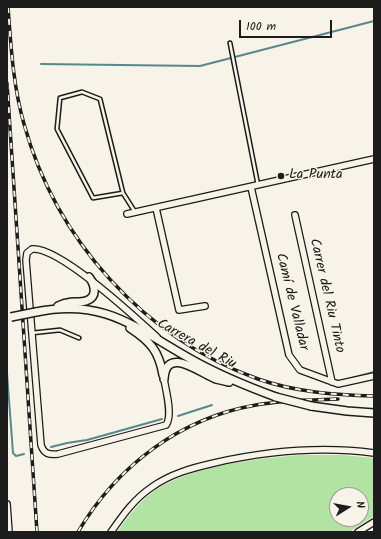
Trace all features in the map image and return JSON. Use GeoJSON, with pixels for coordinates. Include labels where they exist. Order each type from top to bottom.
{"type":"FeatureCollection","features":[{"type":"Feature","properties":{"kind":"street"},"geometry":{"type":"LineString","coordinates":[[127,214],[374,159]]}},
{"type":"Feature","properties":{"kind":"street","name":"Camí de Valladar"},"geometry":{"type":"LineString","coordinates":[[251,187],[289,355],[300,370],[338,384],[374,376]]}},
{"type":"Feature","properties":{"kind":"street"},"geometry":{"type":"LineString","coordinates":[[156,208],[179,310],[205,306]]}},
{"type":"Feature","properties":{"kind":"street","name":"Carrer del Riu Tinto"},"geometry":{"type":"LineString","coordinates":[[295,215],[332,382]]}},
{"type":"Feature","properties":{"kind":"street"},"geometry":{"type":"LineString","coordinates":[[106,313],[138,333],[150,343],[156,352],[160,361],[164,379],[169,416],[166,425],[58,454],[48,454],[44,452],[41,445],[26,260],[29,250],[36,248],[52,255],[89,277],[164,344]]}},
{"type":"Feature","properties":{"kind":"street"},"geometry":{"type":"LineString","coordinates":[[51,309],[67,303],[90,299],[95,289],[94,284],[89,277]]}},
{"type":"Feature","properties":{"kind":"street","name":"Carrera del Riu"},"geometry":{"type":"LineString","coordinates":[[9,318],[51,309],[82,308],[106,313],[137,327],[209,369],[276,397],[311,406],[374,413]]}},
{"type":"Feature","properties":{"kind":"street"},"geometry":{"type":"LineString","coordinates":[[164,379],[167,367],[171,363],[177,362],[184,363],[217,379],[242,384]]}},
{"type":"Feature","properties":{"kind":"street"},"geometry":{"type":"LineString","coordinates":[[111,532],[125,512],[143,493],[162,480],[184,471],[235,458],[280,451],[324,449],[374,453]]}},
{"type":"Feature","properties":{"kind":"street"},"geometry":{"type":"LineString","coordinates":[[7,504],[8,527]]}},
{"type":"Feature","properties":{"kind":"street"},"geometry":{"type":"LineString","coordinates":[[358,532],[374,522]]}},
{"type":"Feature","properties":{"kind":"lane"},"geometry":{"type":"LineString","coordinates":[[230,43],[258,185]]}},
{"type":"Feature","properties":{"kind":"lane"},"geometry":{"type":"LineString","coordinates":[[123,193],[93,198],[57,129],[60,98],[82,92],[100,99],[123,193],[135,212]]}},
{"type":"Feature","properties":{"kind":"lane"},"geometry":{"type":"LineString","coordinates":[[32,333],[60,330],[79,338]]}},
{"type":"Feature","properties":{"kind":"green space"},"geometry":{"type":"Polygon","coordinates":[[[300,455],[342,455],[374,458],[374,516],[369,519],[369,487],[329,487],[329,527],[357,527],[349,532],[117,532],[149,495],[164,485],[181,477],[200,471],[262,459],[300,455]]]}},
{"type":"Feature","properties":{"kind":"waterway"},"geometry":{"type":"LineString","coordinates":[[41,64],[200,66],[374,21]]}},
{"type":"Feature","properties":{"kind":"waterway"},"geometry":{"type":"LineString","coordinates":[[348,379],[374,372]]}},
{"type":"Feature","properties":{"kind":"waterway"},"geometry":{"type":"LineString","coordinates":[[7,373],[13,453],[16,456],[24,454]]}},
{"type":"Feature","properties":{"kind":"waterway"},"geometry":{"type":"LineString","coordinates":[[178,416],[212,405]]}},
{"type":"Feature","properties":{"kind":"waterway"},"geometry":{"type":"LineString","coordinates":[[51,447],[87,440],[162,419]]}},
{"type":"Feature","properties":{"kind":"railway"},"geometry":{"type":"LineString","coordinates":[[8,7],[17,95],[24,124],[39,167],[58,207],[82,245],[110,280],[142,311],[178,338],[217,361],[258,379],[286,387],[330,394],[374,396]]}},
{"type":"Feature","properties":{"kind":"railway"},"geometry":{"type":"LineString","coordinates":[[7,83],[37,532]]}},
{"type":"Feature","properties":{"kind":"railway"},"geometry":{"type":"LineString","coordinates":[[78,532],[94,508],[131,466],[177,433],[228,411],[256,405],[287,401],[338,399]]}},
{"type":"Feature","properties":{"kind":"place","name":"La Punta"},"geometry":{"type":"Point","coordinates":[281,176]}}]}
